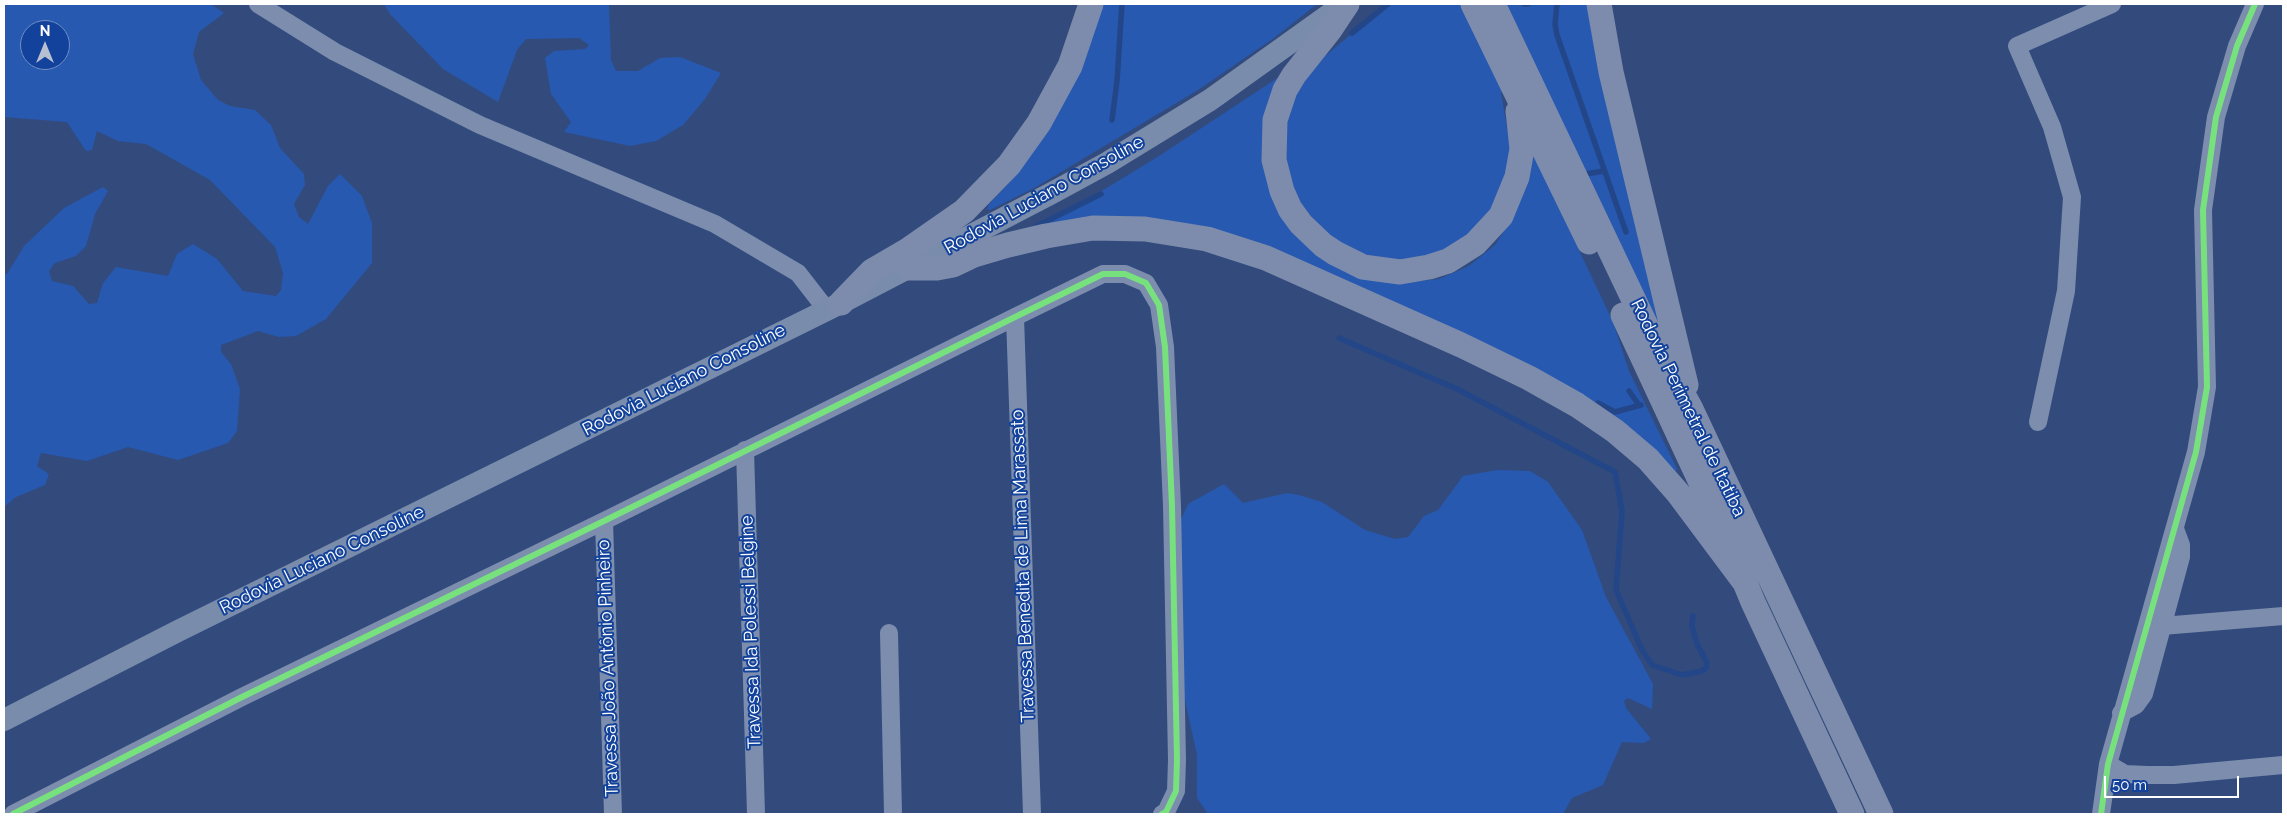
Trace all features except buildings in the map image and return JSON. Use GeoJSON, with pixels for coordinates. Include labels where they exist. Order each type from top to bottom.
{"type":"FeatureCollection","features":[{"type":"Feature","properties":{"kind":"highway"},"geometry":{"type":"LineString","coordinates":[[833,306],[872,271],[908,250],[964,210],[1009,165],[1039,123],[1070,66],[1091,4]]}},
{"type":"Feature","properties":{"kind":"highway"},"geometry":{"type":"LineString","coordinates":[[1346,4],[1329,31],[1294,74],[1285,90],[1275,120],[1274,160],[1282,191],[1290,209],[1301,224],[1323,246],[1348,261],[1363,267],[1386,271],[1400,272],[1428,267],[1448,261],[1461,254],[1476,244],[1490,230],[1508,202],[1517,176],[1522,149],[1516,80]]}},
{"type":"Feature","properties":{"kind":"highway","name":"Rodovia Perimetral de Itatiba"},"geometry":{"type":"LineString","coordinates":[[1473,4],[1516,80],[1691,409],[1881,814]]}},
{"type":"Feature","properties":{"kind":"highway","name":"Rodovia Perimetral de Itatiba"},"geometry":{"type":"LineString","coordinates":[[1493,4],[1516,80],[1724,532],[1743,580],[1852,814]]}},
{"type":"Feature","properties":{"kind":"highway"},"geometry":{"type":"LineString","coordinates":[[1599,4],[1609,64],[1691,409]]}},
{"type":"Feature","properties":{"kind":"highway"},"geometry":{"type":"LineString","coordinates":[[908,268],[945,266],[1008,245],[1093,228],[1145,229],[1191,237],[1241,249],[1266,258],[1495,362],[1552,390],[1577,405],[1615,431],[1648,459],[1678,493],[1743,580]]}},
{"type":"Feature","properties":{"kind":"main road","name":"Rodovia Luciano Consoline"},"geometry":{"type":"LineString","coordinates":[[4,720],[833,306],[1052,193],[1210,100],[1346,4]]}},
{"type":"Feature","properties":{"kind":"street"},"geometry":{"type":"LineString","coordinates":[[258,4],[335,52],[480,125],[716,224],[798,273],[833,306]]}},
{"type":"Feature","properties":{"kind":"street"},"geometry":{"type":"LineString","coordinates":[[2038,422],[2066,291],[2072,197],[2052,127],[2017,46],[2112,4]]}},
{"type":"Feature","properties":{"kind":"street"},"geometry":{"type":"LineString","coordinates":[[2101,814],[2108,764],[2121,713],[2196,452],[2207,387],[2203,210],[2216,117],[2237,46],[2255,4]]}},
{"type":"Feature","properties":{"kind":"street"},"geometry":{"type":"LineString","coordinates":[[13,814],[242,697],[604,521],[1103,274],[1125,274],[1146,283],[1159,304],[1165,347],[1172,506],[1177,760],[1176,791],[1164,813]]}},
{"type":"Feature","properties":{"kind":"street","name":"Travessa Benedita de Lima Marassato"},"geometry":{"type":"LineString","coordinates":[[1015,317],[1032,814]]}},
{"type":"Feature","properties":{"kind":"street","name":"Travessa Ida Polessi Belgine"},"geometry":{"type":"LineString","coordinates":[[745,450],[756,814]]}},
{"type":"Feature","properties":{"kind":"street","name":"Travessa João Antônio Pinheiro"},"geometry":{"type":"LineString","coordinates":[[604,521],[613,814]]}},
{"type":"Feature","properties":{"kind":"street"},"geometry":{"type":"LineString","coordinates":[[2121,713],[2136,706],[2144,694],[2181,557],[2180,545],[2174,529]]}},
{"type":"Feature","properties":{"kind":"street"},"geometry":{"type":"LineString","coordinates":[[2162,626],[2283,616]]}},
{"type":"Feature","properties":{"kind":"street"},"geometry":{"type":"LineString","coordinates":[[889,633],[893,814]]}},
{"type":"Feature","properties":{"kind":"street"},"geometry":{"type":"LineString","coordinates":[[2108,764],[2125,774],[2140,775],[2174,775],[2283,765]]}},
{"type":"Feature","properties":{"kind":"shaded area"},"geometry":{"type":"Polygon","coordinates":[[[4,4],[211,4],[224,13],[199,32],[193,54],[201,80],[218,100],[230,106],[255,110],[271,125],[280,148],[304,174],[305,185],[294,204],[299,217],[308,224],[328,186],[340,174],[362,196],[372,223],[372,263],[326,319],[296,336],[279,337],[258,331],[221,345],[221,352],[231,364],[240,389],[237,431],[228,443],[178,460],[128,447],[87,461],[41,453],[37,466],[49,474],[45,485],[16,497],[4,507],[4,274],[7,274],[24,246],[64,208],[103,187],[108,191],[95,214],[86,246],[76,256],[55,263],[49,271],[52,281],[73,286],[89,304],[97,303],[103,283],[116,267],[168,276],[177,254],[193,244],[217,259],[243,291],[276,296],[281,290],[283,273],[275,247],[210,180],[146,144],[118,141],[97,131],[92,150],[86,151],[67,122],[4,117],[4,4]]]}},
{"type":"Feature","properties":{"kind":"shaded area"},"geometry":{"type":"Polygon","coordinates":[[[384,4],[609,4],[611,60],[616,71],[638,71],[660,58],[680,57],[721,73],[705,99],[683,125],[656,141],[630,146],[564,132],[571,122],[551,94],[545,58],[554,51],[585,49],[589,45],[579,38],[526,39],[517,50],[498,102],[443,69],[390,14],[384,4]]]}},
{"type":"Feature","properties":{"kind":"shaded area"},"geometry":{"type":"Polygon","coordinates":[[[1100,4],[1317,4],[1274,38],[1198,90],[1036,187],[990,210],[987,209],[989,204],[1010,182],[1031,154],[1100,4]]]}},
{"type":"Feature","properties":{"kind":"shaded area"},"geometry":{"type":"Polygon","coordinates":[[[1387,4],[1588,4],[1663,331],[1511,83],[1501,93],[1512,157],[1491,215],[1455,248],[1406,261],[1355,253],[1328,238],[1298,203],[1282,145],[1292,96],[1324,57],[1387,4]]]}},
{"type":"Feature","properties":{"kind":"shaded area"},"geometry":{"type":"Polygon","coordinates":[[[1282,75],[1285,217],[1420,281],[1439,279],[1469,266],[1495,245],[1515,214],[1534,155],[1613,322],[1629,371],[1677,469],[1676,472],[1643,445],[1274,254],[1037,228],[1037,225],[1100,192],[1159,156],[1282,75]]]}},
{"type":"Feature","properties":{"kind":"shaded area"},"geometry":{"type":"Polygon","coordinates":[[[1497,470],[1530,471],[1548,482],[1582,530],[1606,597],[1653,684],[1652,709],[1628,698],[1624,701],[1626,708],[1651,739],[1644,743],[1622,742],[1603,785],[1572,798],[1563,814],[1208,814],[1197,798],[1197,755],[1184,696],[1179,524],[1188,504],[1224,484],[1243,503],[1287,493],[1299,495],[1322,502],[1365,530],[1395,539],[1408,537],[1424,516],[1438,510],[1463,476],[1497,470]]]}},
{"type":"Feature","properties":{"kind":"waterway"},"geometry":{"type":"LineString","coordinates":[[1112,120],[1117,81],[1122,4]]}},
{"type":"Feature","properties":{"kind":"waterway"},"geometry":{"type":"LineString","coordinates":[[1352,33],[1388,4]]}},
{"type":"Feature","properties":{"kind":"waterway"},"geometry":{"type":"LineString","coordinates":[[1557,4],[1555,24],[1557,35],[1626,232]]}},
{"type":"Feature","properties":{"kind":"waterway"},"geometry":{"type":"LineString","coordinates":[[1585,174],[1604,171]]}},
{"type":"Feature","properties":{"kind":"waterway"},"geometry":{"type":"LineString","coordinates":[[1037,226],[1101,194]]}},
{"type":"Feature","properties":{"kind":"waterway"},"geometry":{"type":"LineString","coordinates":[[1339,338],[1457,389],[1615,472],[1622,511],[1616,590],[1642,650],[1652,665],[1682,675],[1702,671],[1706,668],[1707,663],[1697,644],[1692,626],[1693,616]]}},
{"type":"Feature","properties":{"kind":"waterway"},"geometry":{"type":"LineString","coordinates":[[1629,391],[1639,405]]}},
{"type":"Feature","properties":{"kind":"waterway"},"geometry":{"type":"LineString","coordinates":[[1598,403],[1615,412],[1641,405]]}},
{"type":"Feature","properties":{"kind":"cycle path"},"geometry":{"type":"LineString","coordinates":[[2101,814],[2108,764],[2196,452],[2207,387],[2203,210],[2216,117],[2237,46],[2255,4]]}},
{"type":"Feature","properties":{"kind":"cycle path"},"geometry":{"type":"LineString","coordinates":[[13,814],[242,697],[604,521],[1103,274],[1125,274],[1146,283],[1159,305],[1165,347],[1172,506],[1177,760],[1176,791],[1166,812],[1162,814]]}}]}
